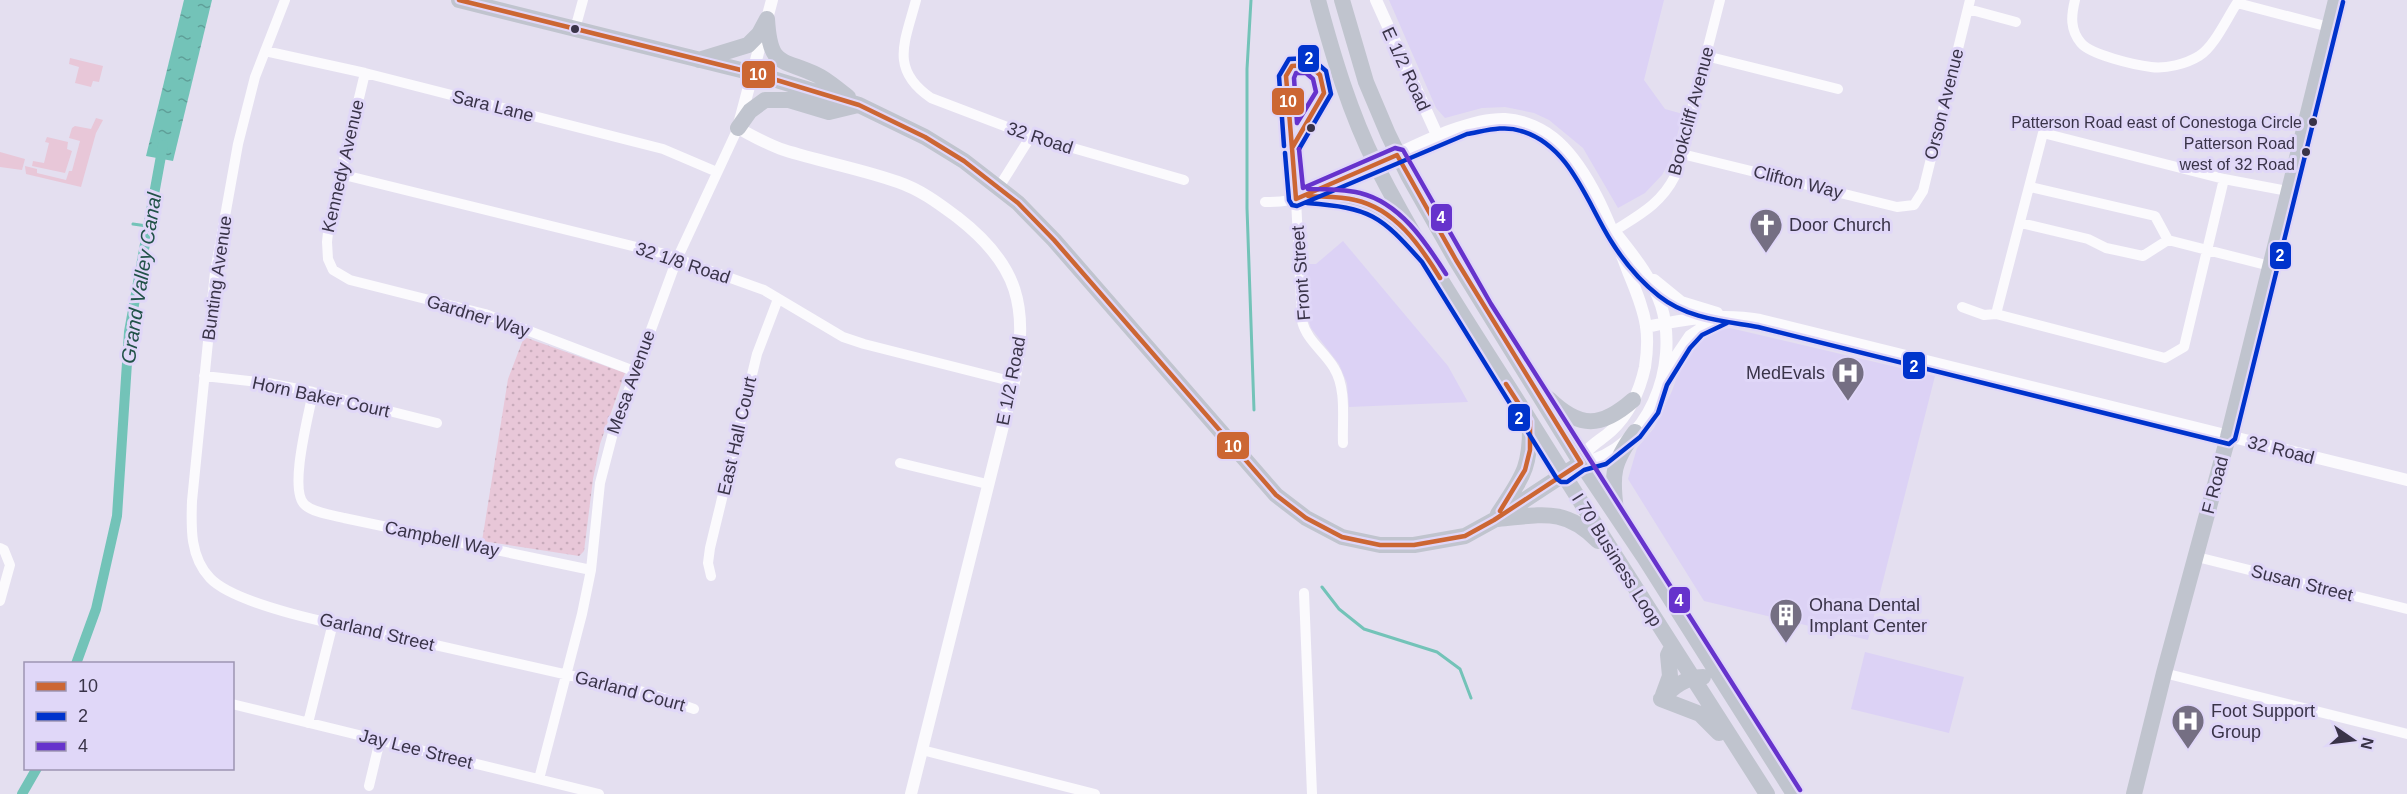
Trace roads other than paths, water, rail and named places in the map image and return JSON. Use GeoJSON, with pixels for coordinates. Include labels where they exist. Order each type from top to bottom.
{"type":"FeatureCollection","features":[{"type":"Feature","properties":{"kind":"main road"},"geometry":{"type":"LineString","coordinates":[[459,0],[753,73],[859,105],[932,141],[999,187],[1018,203],[1061,248],[1263,481],[1306,518],[1342,537],[1361,542],[1396,546],[1465,536],[1494,520],[1581,463]]}},
{"type":"Feature","properties":{"kind":"main road","name":"I 70 Business Loop"},"geometry":{"type":"LineString","coordinates":[[1318,0],[1350,102],[1376,164],[1428,258],[1766,793]]}},
{"type":"Feature","properties":{"kind":"main road","name":"I 70 Business Loop"},"geometry":{"type":"LineString","coordinates":[[1342,0],[1366,82],[1397,155],[1456,260],[1581,463],[1616,514],[1794,794]]}},
{"type":"Feature","properties":{"kind":"main road","name":"F Road"},"geometry":{"type":"LineString","coordinates":[[2134,794],[2228,437],[2336,0]]}},
{"type":"Feature","properties":{"kind":"main road"},"geometry":{"type":"LineString","coordinates":[[699,60],[748,45],[759,34],[767,19]]}},
{"type":"Feature","properties":{"kind":"main road"},"geometry":{"type":"LineString","coordinates":[[767,19],[770,45],[777,58],[784,64],[819,75],[859,105]]}},
{"type":"Feature","properties":{"kind":"main road"},"geometry":{"type":"LineString","coordinates":[[738,128],[750,111],[765,100],[789,100],[829,112],[859,105]]}},
{"type":"Feature","properties":{"kind":"main road"},"geometry":{"type":"LineString","coordinates":[[1301,197],[1353,199],[1375,206],[1403,228],[1428,258]]}},
{"type":"Feature","properties":{"kind":"main road"},"geometry":{"type":"LineString","coordinates":[[1528,376],[1560,410],[1582,421],[1595,422],[1607,419],[1633,400]]}},
{"type":"Feature","properties":{"kind":"main road"},"geometry":{"type":"LineString","coordinates":[[1494,520],[1525,470],[1530,450],[1530,421]]}},
{"type":"Feature","properties":{"kind":"main road"},"geometry":{"type":"LineString","coordinates":[[1616,514],[1613,472],[1619,456],[1635,432]]}},
{"type":"Feature","properties":{"kind":"main road"},"geometry":{"type":"LineString","coordinates":[[1494,520],[1548,514],[1566,518],[1584,527],[1625,571]]}},
{"type":"Feature","properties":{"kind":"main road"},"geometry":{"type":"LineString","coordinates":[[1661,699],[1670,676],[1668,655],[1672,647]]}},
{"type":"Feature","properties":{"kind":"main road"},"geometry":{"type":"LineString","coordinates":[[1661,699],[1683,681],[1692,677],[1719,676]]}},
{"type":"Feature","properties":{"kind":"main road"},"geometry":{"type":"LineString","coordinates":[[1661,699],[1691,710],[1708,720],[1766,793]]}},
{"type":"Feature","properties":{"kind":"street","name":"Bunting Avenue"},"geometry":{"type":"LineString","coordinates":[[200,564],[191,534],[215,272],[238,144],[255,77],[285,0]]}},
{"type":"Feature","properties":{"kind":"street"},"geometry":{"type":"LineString","coordinates":[[575,29],[583,0]]}},
{"type":"Feature","properties":{"kind":"street","name":"Mesa Avenue"},"geometry":{"type":"LineString","coordinates":[[539,780],[591,570],[600,483],[613,433],[677,259],[738,128],[772,0]]}},
{"type":"Feature","properties":{"kind":"street","name":"32 Road"},"geometry":{"type":"LineString","coordinates":[[916,0],[903,60],[907,74],[917,88],[931,98],[1031,136],[1184,180]]}},
{"type":"Feature","properties":{"kind":"street","name":"E 1/2 Road"},"geometry":{"type":"LineString","coordinates":[[1376,0],[1438,137]]}},
{"type":"Feature","properties":{"kind":"street","name":"Bookcliff Avenue"},"geometry":{"type":"LineString","coordinates":[[1614,231],[1660,200],[1670,185],[1682,154],[1720,0]]}},
{"type":"Feature","properties":{"kind":"street"},"geometry":{"type":"LineString","coordinates":[[2075,0],[2071,19],[2073,29],[2082,45],[2105,56],[2151,67],[2183,64],[2202,55],[2236,2],[2329,27]]}},
{"type":"Feature","properties":{"kind":"street"},"geometry":{"type":"LineString","coordinates":[[1969,4],[2016,22]]}},
{"type":"Feature","properties":{"kind":"street","name":"Orson Avenue"},"geometry":{"type":"LineString","coordinates":[[1914,206],[1923,191],[1969,4]]}},
{"type":"Feature","properties":{"kind":"street","name":"Sara Lane"},"geometry":{"type":"LineString","coordinates":[[265,51],[365,73],[663,149],[717,172]]}},
{"type":"Feature","properties":{"kind":"street"},"geometry":{"type":"LineString","coordinates":[[1706,56],[1839,89]]}},
{"type":"Feature","properties":{"kind":"street","name":"Kennedy Avenue"},"geometry":{"type":"LineString","coordinates":[[328,259],[327,242],[340,174],[365,73]]}},
{"type":"Feature","properties":{"kind":"street"},"geometry":{"type":"LineString","coordinates":[[1265,202],[1301,197],[1438,137],[1493,120],[1517,121],[1541,130],[1559,143],[1575,161],[1614,231],[1642,268],[1656,292],[1664,323],[1666,353],[1651,409],[1635,432],[1603,458],[1581,463],[1584,453],[1612,429],[1633,400],[1645,365],[1646,327],[1638,294],[1614,231]]}},
{"type":"Feature","properties":{"kind":"street","name":"E 1/2 Road"},"geometry":{"type":"LineString","coordinates":[[738,128],[782,149],[912,187],[935,201],[981,237],[1005,267],[1019,304],[1021,339],[1014,382],[911,794]]}},
{"type":"Feature","properties":{"kind":"street"},"geometry":{"type":"LineString","coordinates":[[1996,314],[2043,133],[2224,178],[2288,191]]}},
{"type":"Feature","properties":{"kind":"street"},"geometry":{"type":"LineString","coordinates":[[999,187],[1031,136]]}},
{"type":"Feature","properties":{"kind":"street","name":"Clifton Way"},"geometry":{"type":"LineString","coordinates":[[1682,154],[1897,207],[1914,206]]}},
{"type":"Feature","properties":{"kind":"street","name":"32 1/8 Road"},"geometry":{"type":"LineString","coordinates":[[340,174],[677,259],[764,290],[854,340],[1014,382]]}},
{"type":"Feature","properties":{"kind":"street"},"geometry":{"type":"LineString","coordinates":[[1962,308],[1984,315],[1996,314],[2165,358],[2184,347],[2224,178]]}},
{"type":"Feature","properties":{"kind":"street"},"geometry":{"type":"LineString","coordinates":[[2030,187],[2155,216],[2168,240],[2270,266]]}},
{"type":"Feature","properties":{"kind":"street","name":"Front Street"},"geometry":{"type":"LineString","coordinates":[[1301,197],[1302,321],[1305,331],[1328,359],[1340,379],[1344,443]]}},
{"type":"Feature","properties":{"kind":"street"},"geometry":{"type":"LineString","coordinates":[[2021,223],[2088,239],[2106,248],[2143,256],[2168,240]]}},
{"type":"Feature","properties":{"kind":"street","name":"Gardner Way"},"geometry":{"type":"LineString","coordinates":[[328,259],[333,270],[350,280],[485,314],[634,371]]}},
{"type":"Feature","properties":{"kind":"street"},"geometry":{"type":"LineString","coordinates":[[1642,268],[1665,291],[1682,302],[1724,316]]}},
{"type":"Feature","properties":{"kind":"street","name":"East Hall Court"},"geometry":{"type":"LineString","coordinates":[[711,576],[708,563],[710,548],[754,365],[778,299]]}},
{"type":"Feature","properties":{"kind":"street"},"geometry":{"type":"LineString","coordinates":[[1660,381],[1676,353],[1690,336],[1698,329],[1724,316]]}},
{"type":"Feature","properties":{"kind":"street","name":"32 Road"},"geometry":{"type":"LineString","coordinates":[[1646,327],[1724,316],[1760,320],[2407,480]]}},
{"type":"Feature","properties":{"kind":"street","name":"Horn Baker Court"},"geometry":{"type":"LineString","coordinates":[[204,376],[268,383],[313,392],[437,423]]}},
{"type":"Feature","properties":{"kind":"street","name":"Campbell Way"},"geometry":{"type":"LineString","coordinates":[[313,392],[303,443],[298,496],[305,506],[344,518],[591,570]]}},
{"type":"Feature","properties":{"kind":"street"},"geometry":{"type":"LineString","coordinates":[[900,463],[987,484]]}},
{"type":"Feature","properties":{"kind":"street"},"geometry":{"type":"LineString","coordinates":[[0,548],[8,558],[10,565],[0,601]]}},
{"type":"Feature","properties":{"kind":"street","name":"Susan Street"},"geometry":{"type":"LineString","coordinates":[[2197,557],[2407,609]]}},
{"type":"Feature","properties":{"kind":"street","name":"Garland Street"},"geometry":{"type":"LineString","coordinates":[[200,564],[211,579],[228,591],[262,604],[566,674]]}},
{"type":"Feature","properties":{"kind":"street"},"geometry":{"type":"LineString","coordinates":[[1304,593],[1312,794]]}},
{"type":"Feature","properties":{"kind":"street"},"geometry":{"type":"LineString","coordinates":[[308,723],[333,622]]}},
{"type":"Feature","properties":{"kind":"street"},"geometry":{"type":"LineString","coordinates":[[2164,673],[2407,734]]}},
{"type":"Feature","properties":{"kind":"street","name":"Garland Court"},"geometry":{"type":"LineString","coordinates":[[566,674],[652,694],[694,709]]}},
{"type":"Feature","properties":{"kind":"street","name":"Jay Lee Street"},"geometry":{"type":"LineString","coordinates":[[234,704],[598,794]]}},
{"type":"Feature","properties":{"kind":"street"},"geometry":{"type":"LineString","coordinates":[[369,786],[380,740]]}},
{"type":"Feature","properties":{"kind":"street"},"geometry":{"type":"LineString","coordinates":[[922,750],[1095,794]]}},
{"type":"Feature","properties":{"kind":"water"},"geometry":{"type":"Polygon","coordinates":[[[184,0],[212,0],[173,161],[146,156],[184,0]]]}},
{"type":"Feature","properties":{"kind":"waterway"},"geometry":{"type":"LineString","coordinates":[[1251,0],[1247,69],[1247,208],[1254,410]]}},
{"type":"Feature","properties":{"kind":"waterway","name":"Grand Valley Canal"},"geometry":{"type":"LineString","coordinates":[[77,662],[96,609],[117,516],[129,332],[163,145]]}},
{"type":"Feature","properties":{"kind":"waterway"},"geometry":{"type":"LineString","coordinates":[[133,224],[147,226]]}},
{"type":"Feature","properties":{"kind":"waterway"},"geometry":{"type":"LineString","coordinates":[[1322,587],[1339,609],[1364,629],[1437,652],[1460,669],[1471,698]]}},
{"type":"Feature","properties":{"kind":"waterway","name":"Grand Valley Canal"},"geometry":{"type":"LineString","coordinates":[[22,794],[36,770]]}},
{"type":"Feature","properties":{"kind":"place","name":"Patterson Road east of Conestoga Circle"},"geometry":{"type":"Point","coordinates":[2313,122]}},
{"type":"Feature","properties":{"kind":"place","name":"Patterson Road west of 32 Road"},"geometry":{"type":"Point","coordinates":[2306,152]}},
{"type":"Feature","properties":{"kind":"place","name":"Door Church"},"geometry":{"type":"Point","coordinates":[1766,254]}},
{"type":"Feature","properties":{"kind":"place","name":"MedEvals"},"geometry":{"type":"Point","coordinates":[1848,402]}},
{"type":"Feature","properties":{"kind":"place","name":"Ohana Dental Implant Center"},"geometry":{"type":"Point","coordinates":[1786,644]}},
{"type":"Feature","properties":{"kind":"place","name":"Foot Support Group"},"geometry":{"type":"Point","coordinates":[2188,750]}}]}
